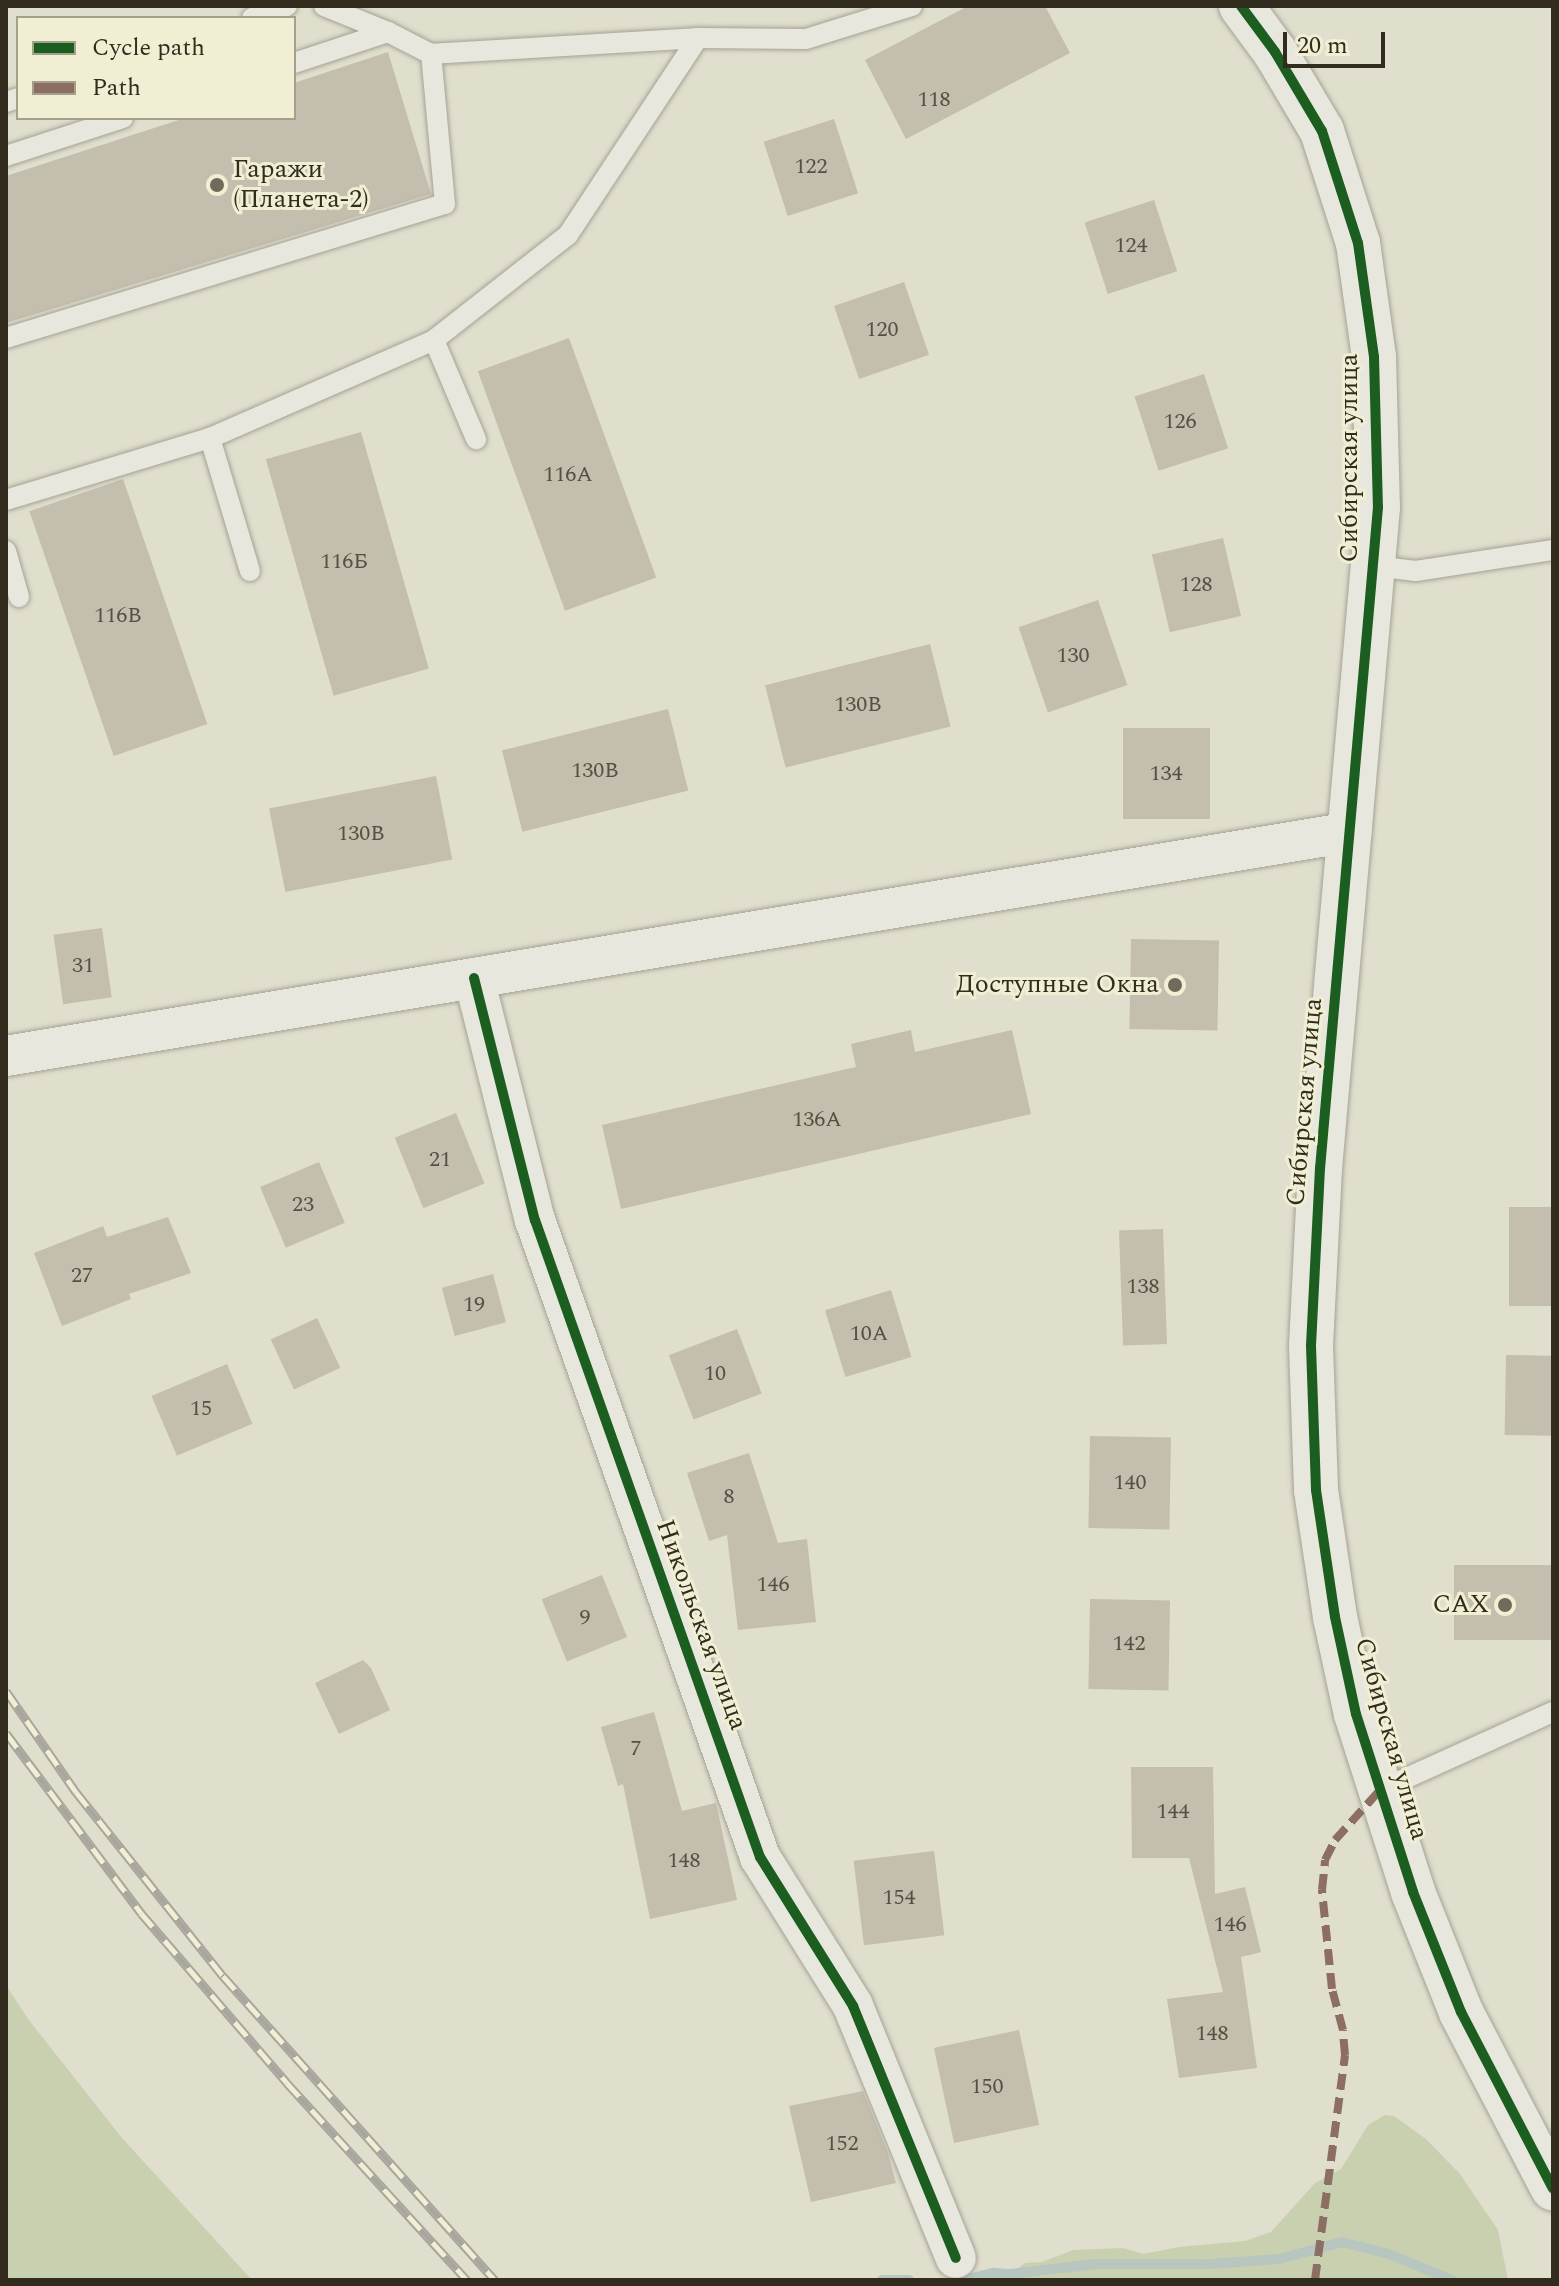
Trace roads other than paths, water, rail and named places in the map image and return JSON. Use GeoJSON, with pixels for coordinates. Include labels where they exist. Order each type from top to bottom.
{"type":"FeatureCollection","features":[{"type":"Feature","properties":{"kind":"street","name":"Сибирская улица"},"geometry":{"type":"LineString","coordinates":[[1241,6],[1275,52],[1322,131],[1358,243],[1374,357],[1378,507],[1320,1168],[1311,1346],[1316,1490],[1335,1617],[1356,1714],[1413,1892],[1461,2012],[1538,2134],[1553,2189]]}},
{"type":"Feature","properties":{"kind":"street"},"geometry":{"type":"LineString","coordinates":[[6,1056],[1351,832]]}},
{"type":"Feature","properties":{"kind":"street","name":"Никольская улица"},"geometry":{"type":"LineString","coordinates":[[474,978],[535,1220],[760,1857],[853,2006],[956,2258]]}},
{"type":"Feature","properties":{"kind":"lane"},"geometry":{"type":"LineString","coordinates":[[258,16],[287,6]]}},
{"type":"Feature","properties":{"kind":"lane"},"geometry":{"type":"LineString","coordinates":[[324,6],[388,32],[431,54],[698,38],[806,39],[912,6]]}},
{"type":"Feature","properties":{"kind":"lane"},"geometry":{"type":"LineString","coordinates":[[296,62],[388,32]]}},
{"type":"Feature","properties":{"kind":"lane"},"geometry":{"type":"LineString","coordinates":[[6,500],[210,438],[434,340],[568,235],[698,38]]}},
{"type":"Feature","properties":{"kind":"lane"},"geometry":{"type":"LineString","coordinates":[[6,338],[445,204],[431,54]]}},
{"type":"Feature","properties":{"kind":"lane"},"geometry":{"type":"LineString","coordinates":[[6,156],[117,120]]}},
{"type":"Feature","properties":{"kind":"lane"},"geometry":{"type":"LineString","coordinates":[[434,340],[476,439]]}},
{"type":"Feature","properties":{"kind":"lane"},"geometry":{"type":"LineString","coordinates":[[210,438],[250,571]]}},
{"type":"Feature","properties":{"kind":"lane"},"geometry":{"type":"LineString","coordinates":[[1374,566],[1416,571],[1553,550]]}},
{"type":"Feature","properties":{"kind":"lane"},"geometry":{"type":"LineString","coordinates":[[6,551],[19,597]]}},
{"type":"Feature","properties":{"kind":"lane"},"geometry":{"type":"LineString","coordinates":[[1380,1790],[1553,1712]]}},
{"type":"Feature","properties":{"kind":"waterway"},"geometry":{"type":"LineString","coordinates":[[964,2280],[993,2273],[1010,2274],[1096,2264],[1210,2264],[1279,2259],[1342,2242],[1389,2254],[1452,2280]]}},
{"type":"Feature","properties":{"kind":"waterway"},"geometry":{"type":"LineString","coordinates":[[882,2280],[909,2280]]}},
{"type":"Feature","properties":{"kind":"railway"},"geometry":{"type":"LineString","coordinates":[[6,1691],[76,1792],[223,1976],[495,2280]]}},
{"type":"Feature","properties":{"kind":"railway"},"geometry":{"type":"LineString","coordinates":[[6,1733],[141,1913],[287,2083],[467,2280]]}},
{"type":"Feature","properties":{"kind":"place","name":"Гаражи (Планета-2)"},"geometry":{"type":"Point","coordinates":[217,185]}},
{"type":"Feature","properties":{"kind":"place","name":"Доступные Окна"},"geometry":{"type":"Point","coordinates":[1175,985]}},
{"type":"Feature","properties":{"kind":"place","name":"САХ"},"geometry":{"type":"Point","coordinates":[1505,1605]}}]}
